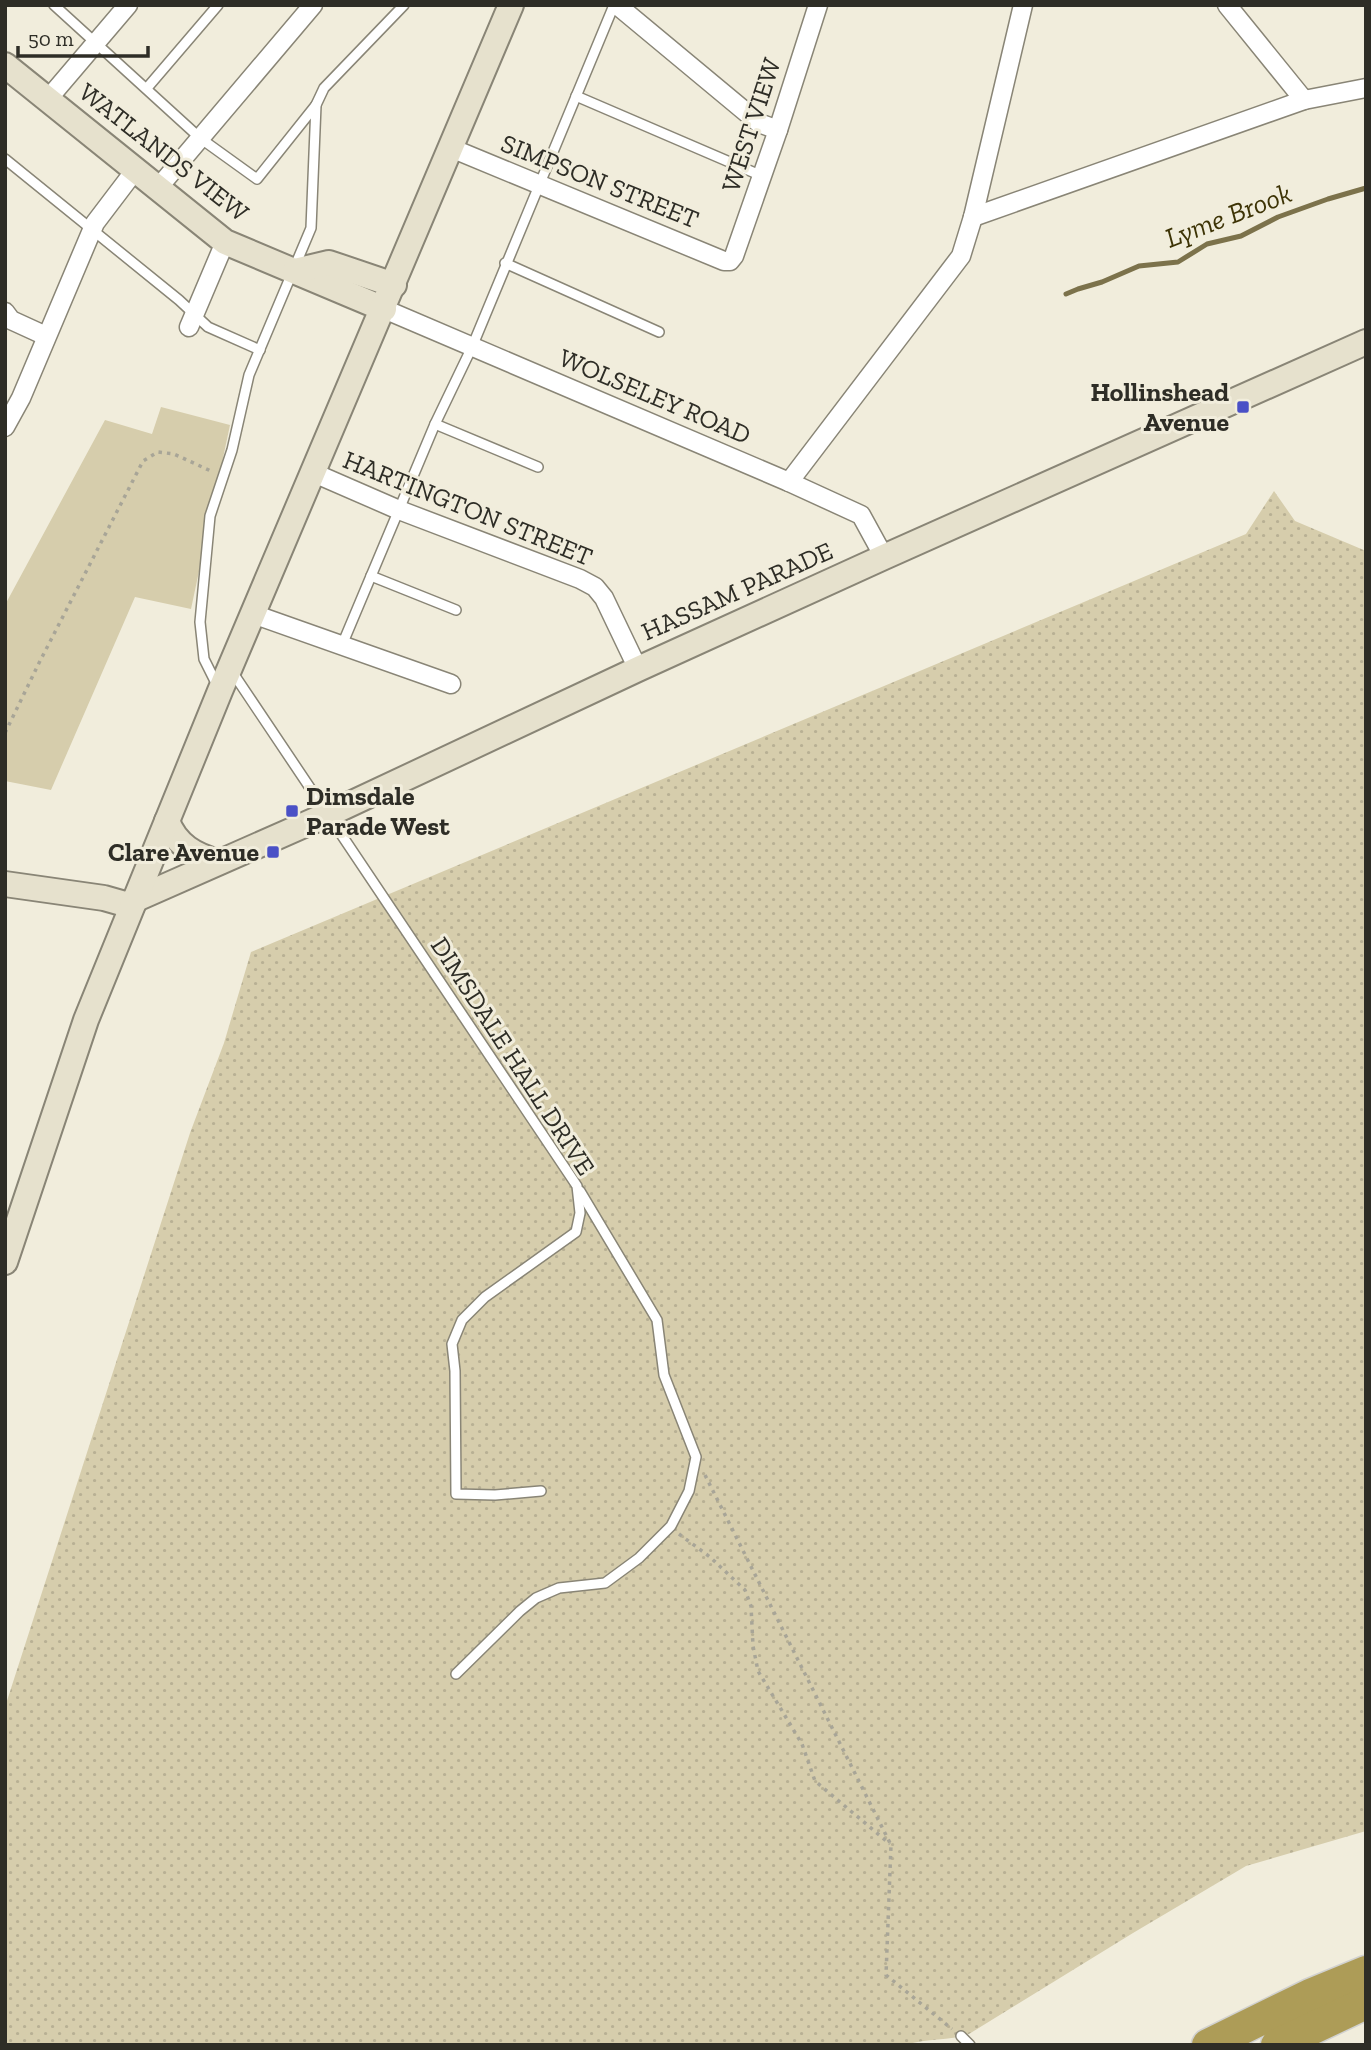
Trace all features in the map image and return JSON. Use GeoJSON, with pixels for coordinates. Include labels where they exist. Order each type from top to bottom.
{"type":"FeatureCollection","features":[{"type":"Feature","properties":{"kind":"highway"},"geometry":{"type":"LineString","coordinates":[[1220,2042],[1310,1995],[1366,1972]]}},
{"type":"Feature","properties":{"kind":"highway"},"geometry":{"type":"LineString","coordinates":[[1277,2045],[1366,2003]]}},
{"type":"Feature","properties":{"kind":"main road"},"geometry":{"type":"LineString","coordinates":[[5,1262],[86,1020],[133,903],[511,5]]}},
{"type":"Feature","properties":{"kind":"main road","name":"WATLANDS VIEW"},"geometry":{"type":"LineString","coordinates":[[5,65],[225,242],[384,309]]}},
{"type":"Feature","properties":{"kind":"main road"},"geometry":{"type":"LineString","coordinates":[[295,271],[329,263],[394,285]]}},
{"type":"Feature","properties":{"kind":"main road","name":"HASSAM PARADE"},"geometry":{"type":"LineString","coordinates":[[133,903],[884,557],[1364,344]]}},
{"type":"Feature","properties":{"kind":"main road"},"geometry":{"type":"LineString","coordinates":[[167,821],[175,837],[184,846],[206,859],[219,862]]}},
{"type":"Feature","properties":{"kind":"main road"},"geometry":{"type":"LineString","coordinates":[[5,884],[133,903]]}},
{"type":"Feature","properties":{"kind":"street"},"geometry":{"type":"LineString","coordinates":[[48,99],[128,5]]}},
{"type":"Feature","properties":{"kind":"street"},"geometry":{"type":"LineString","coordinates":[[158,188],[313,5]]}},
{"type":"Feature","properties":{"kind":"street"},"geometry":{"type":"LineString","coordinates":[[616,5],[759,123],[778,130]]}},
{"type":"Feature","properties":{"kind":"street","name":"WEST VIEW"},"geometry":{"type":"LineString","coordinates":[[730,261],[778,130],[818,5]]}},
{"type":"Feature","properties":{"kind":"street"},"geometry":{"type":"LineString","coordinates":[[789,482],[961,256],[1023,5]]}},
{"type":"Feature","properties":{"kind":"street"},"geometry":{"type":"LineString","coordinates":[[1227,5],[1304,100]]}},
{"type":"Feature","properties":{"kind":"street"},"geometry":{"type":"LineString","coordinates":[[973,216],[1304,100],[1366,88]]}},
{"type":"Feature","properties":{"kind":"street","name":"SIMPSON STREET"},"geometry":{"type":"LineString","coordinates":[[451,148],[724,261],[730,261]]}},
{"type":"Feature","properties":{"kind":"street"},"geometry":{"type":"LineString","coordinates":[[5,427],[21,398],[95,223],[136,169]]}},
{"type":"Feature","properties":{"kind":"street"},"geometry":{"type":"LineString","coordinates":[[192,321],[225,242]]}},
{"type":"Feature","properties":{"kind":"street","name":"WOLSELEY ROAD"},"geometry":{"type":"LineString","coordinates":[[384,309],[861,515],[884,557]]}},
{"type":"Feature","properties":{"kind":"street"},"geometry":{"type":"LineString","coordinates":[[5,312],[10,320],[46,336]]}},
{"type":"Feature","properties":{"kind":"street","name":"HARTINGTON STREET"},"geometry":{"type":"LineString","coordinates":[[314,473],[595,587],[604,598],[638,669]]}},
{"type":"Feature","properties":{"kind":"street"},"geometry":{"type":"LineString","coordinates":[[253,614],[451,684]]}},
{"type":"Feature","properties":{"kind":"lane"},"geometry":{"type":"LineString","coordinates":[[54,5],[200,138],[257,178],[316,104],[324,88],[404,5]]}},
{"type":"Feature","properties":{"kind":"lane"},"geometry":{"type":"LineString","coordinates":[[147,88],[218,5]]}},
{"type":"Feature","properties":{"kind":"lane"},"geometry":{"type":"LineString","coordinates":[[342,645],[435,424],[472,347],[505,263],[616,5]]}},
{"type":"Feature","properties":{"kind":"lane"},"geometry":{"type":"LineString","coordinates":[[576,96],[762,176]]}},
{"type":"Feature","properties":{"kind":"lane","name":"DIMSDALE HALL DRIVE"},"geometry":{"type":"LineString","coordinates":[[316,104],[311,228],[249,375],[224,477],[210,516],[200,622],[204,659],[225,680],[329,814],[578,1186],[580,1213],[576,1232],[485,1297],[462,1320],[452,1344],[455,1371],[456,1494],[495,1495],[541,1491]]}},
{"type":"Feature","properties":{"kind":"lane"},"geometry":{"type":"LineString","coordinates":[[5,159],[91,231],[180,300],[192,321],[260,350]]}},
{"type":"Feature","properties":{"kind":"lane"},"geometry":{"type":"LineString","coordinates":[[505,263],[659,332]]}},
{"type":"Feature","properties":{"kind":"lane"},"geometry":{"type":"LineString","coordinates":[[435,424],[538,467]]}},
{"type":"Feature","properties":{"kind":"lane"},"geometry":{"type":"LineString","coordinates":[[371,576],[456,610]]}},
{"type":"Feature","properties":{"kind":"lane"},"geometry":{"type":"LineString","coordinates":[[456,1674],[536,1598],[559,1588],[606,1583],[639,1558],[671,1526],[689,1491],[696,1457],[664,1375],[657,1320],[578,1186]]}},
{"type":"Feature","properties":{"kind":"lane"},"geometry":{"type":"LineString","coordinates":[[961,2036],[970,2045]]}},
{"type":"Feature","properties":{"kind":"path"},"geometry":{"type":"LineString","coordinates":[[5,733],[144,461],[158,452],[174,454],[224,477]]}},
{"type":"Feature","properties":{"kind":"path"},"geometry":{"type":"LineString","coordinates":[[696,1457],[891,1845],[886,1975],[961,2036]]}},
{"type":"Feature","properties":{"kind":"path"},"geometry":{"type":"LineString","coordinates":[[678,1534],[710,1557],[745,1590],[751,1606],[753,1646],[758,1671],[802,1744],[815,1781],[891,1845]]}},
{"type":"Feature","properties":{"kind":"shaded area"},"geometry":{"type":"Polygon","coordinates":[[[161,407],[230,425],[191,609],[135,597],[51,790],[5,781],[5,605],[105,420],[152,434],[161,407]]]}},
{"type":"Feature","properties":{"kind":"shaded area"},"geometry":{"type":"Polygon","coordinates":[[[1274,491],[1295,521],[1366,551],[1366,1831],[1246,1866],[969,2034],[954,2038],[906,2045],[5,2045],[5,1707],[190,1133],[224,1043],[251,952],[1246,534],[1274,491]]]}},
{"type":"Feature","properties":{"kind":"waterway","name":"Lyme Brook"},"geometry":{"type":"LineString","coordinates":[[1066,294],[1139,266],[1178,262],[1207,244],[1241,236],[1278,217],[1366,188]]}},
{"type":"Feature","properties":{"kind":"place","name":"Hollinshead Avenue"},"geometry":{"type":"Point","coordinates":[1243,407]}},
{"type":"Feature","properties":{"kind":"place","name":"Dimsdale Parade West"},"geometry":{"type":"Point","coordinates":[292,811]}},
{"type":"Feature","properties":{"kind":"place","name":"Clare Avenue"},"geometry":{"type":"Point","coordinates":[273,852]}}]}
